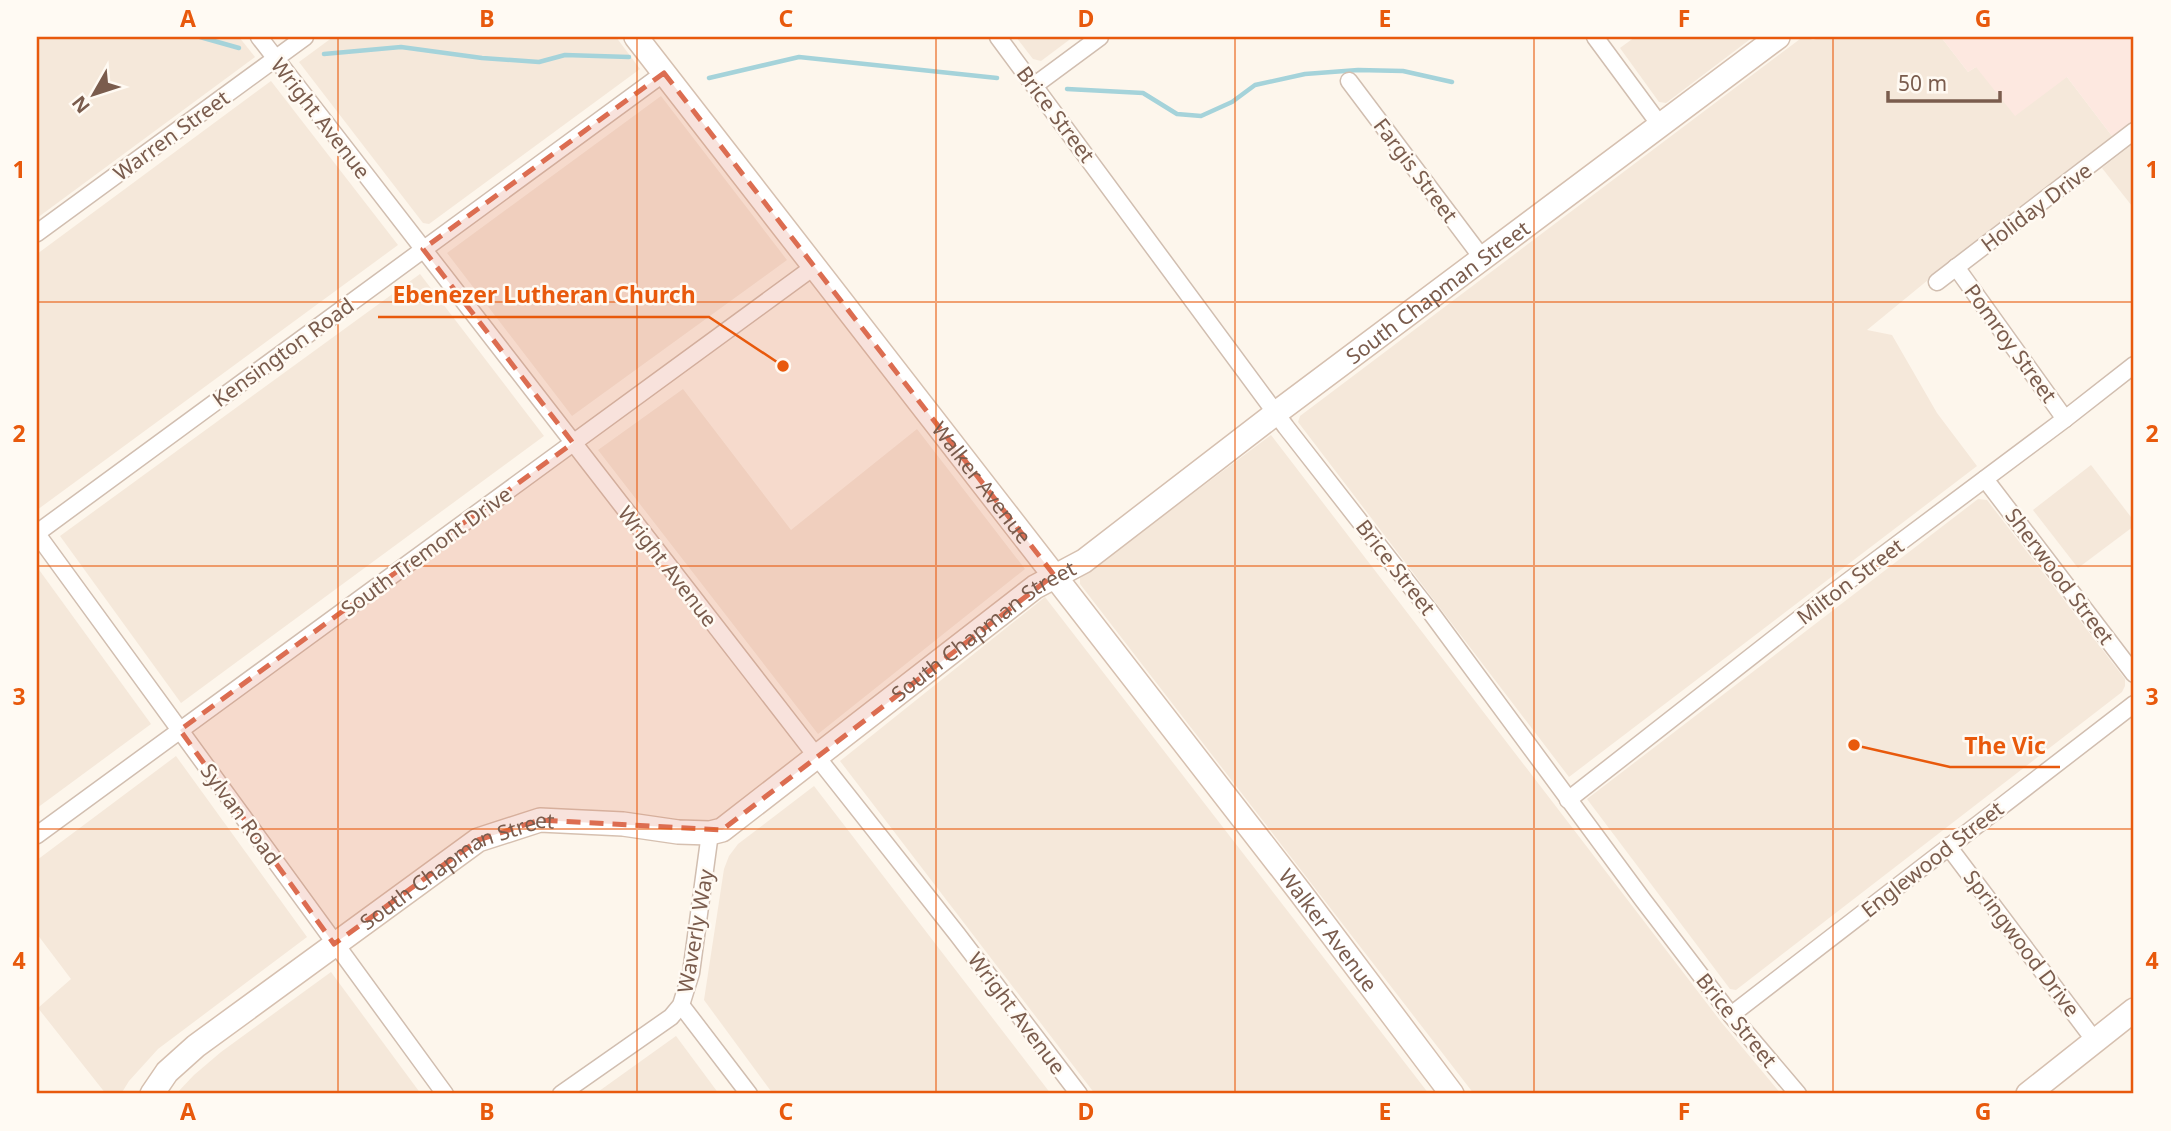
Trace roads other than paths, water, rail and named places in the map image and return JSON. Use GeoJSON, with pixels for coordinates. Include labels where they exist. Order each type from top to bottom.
{"type":"FeatureCollection","features":[{"type":"Feature","properties":{"kind":"street","name":"Wright Avenue"},"geometry":{"type":"LineString","coordinates":[[259,37],[1079,1094]]}},
{"type":"Feature","properties":{"kind":"street","name":"Warren Street"},"geometry":{"type":"LineString","coordinates":[[37,233],[306,37]]}},
{"type":"Feature","properties":{"kind":"street","name":"Walker Avenue"},"geometry":{"type":"LineString","coordinates":[[636,37],[1308,903],[1452,1094]]}},
{"type":"Feature","properties":{"kind":"street","name":"Brice Street"},"geometry":{"type":"LineString","coordinates":[[998,37],[1276,413],[1429,610],[1568,800],[1731,1014],[1798,1094]]}},
{"type":"Feature","properties":{"kind":"street"},"geometry":{"type":"LineString","coordinates":[[1035,85],[1100,37]]}},
{"type":"Feature","properties":{"kind":"street"},"geometry":{"type":"LineString","coordinates":[[1595,37],[1660,125]]}},
{"type":"Feature","properties":{"kind":"street","name":"South Chapman Street"},"geometry":{"type":"LineString","coordinates":[[152,1094],[167,1072],[196,1046],[478,840],[540,820],[610,823],[678,832],[710,833],[722,830],[1035,587],[1084,561],[1276,413],[1777,37]]}},
{"type":"Feature","properties":{"kind":"street","name":"Kensington Road"},"geometry":{"type":"LineString","coordinates":[[37,533],[664,73]]}},
{"type":"Feature","properties":{"kind":"street","name":"Fargis Street"},"geometry":{"type":"LineString","coordinates":[[1349,81],[1483,259]]}},
{"type":"Feature","properties":{"kind":"street","name":"Holiday Drive"},"geometry":{"type":"LineString","coordinates":[[1937,282],[2134,131]]}},
{"type":"Feature","properties":{"kind":"street","name":"South Tremont Drive"},"geometry":{"type":"LineString","coordinates":[[37,835],[815,266]]}},
{"type":"Feature","properties":{"kind":"street","name":"Pomroy Street"},"geometry":{"type":"LineString","coordinates":[[1956,267],[2065,419]]}},
{"type":"Feature","properties":{"kind":"street","name":"Milton Street"},"geometry":{"type":"LineString","coordinates":[[1568,800],[1831,594],[2134,365]]}},
{"type":"Feature","properties":{"kind":"street","name":"Sherwood Street"},"geometry":{"type":"LineString","coordinates":[[1985,479],[2134,674]]}},
{"type":"Feature","properties":{"kind":"street","name":"Sylvan Road"},"geometry":{"type":"LineString","coordinates":[[37,533],[445,1094]]}},
{"type":"Feature","properties":{"kind":"street","name":"Englewood Street"},"geometry":{"type":"LineString","coordinates":[[1731,1014],[2134,704]]}},
{"type":"Feature","properties":{"kind":"street","name":"Waverly Way"},"geometry":{"type":"LineString","coordinates":[[561,1094],[671,1017],[681,1005],[691,973],[710,833]]}},
{"type":"Feature","properties":{"kind":"street","name":"Springwood Drive"},"geometry":{"type":"LineString","coordinates":[[1948,846],[2095,1041]]}},
{"type":"Feature","properties":{"kind":"street"},"geometry":{"type":"LineString","coordinates":[[681,1005],[749,1094]]}},
{"type":"Feature","properties":{"kind":"street"},"geometry":{"type":"LineString","coordinates":[[2028,1094],[2134,1010]]}},
{"type":"Feature","properties":{"kind":"waterway"},"geometry":{"type":"LineString","coordinates":[[200,37],[239,48]]}},
{"type":"Feature","properties":{"kind":"waterway"},"geometry":{"type":"LineString","coordinates":[[324,54],[401,47],[482,58],[539,62],[565,55],[629,57]]}},
{"type":"Feature","properties":{"kind":"waterway"},"geometry":{"type":"LineString","coordinates":[[709,78],[799,57],[997,78]]}},
{"type":"Feature","properties":{"kind":"waterway"},"geometry":{"type":"LineString","coordinates":[[1067,89],[1143,93],[1177,114],[1201,116],[1232,102],[1255,85],[1305,74],[1358,70],[1403,71],[1452,82]]}},
{"type":"Feature","properties":{"kind":"place","name":"Ebenezer Lutheran Church"},"geometry":{"type":"Point","coordinates":[783,366]}},
{"type":"Feature","properties":{"kind":"place","name":"The Vic"},"geometry":{"type":"Point","coordinates":[1854,745]}}]}
